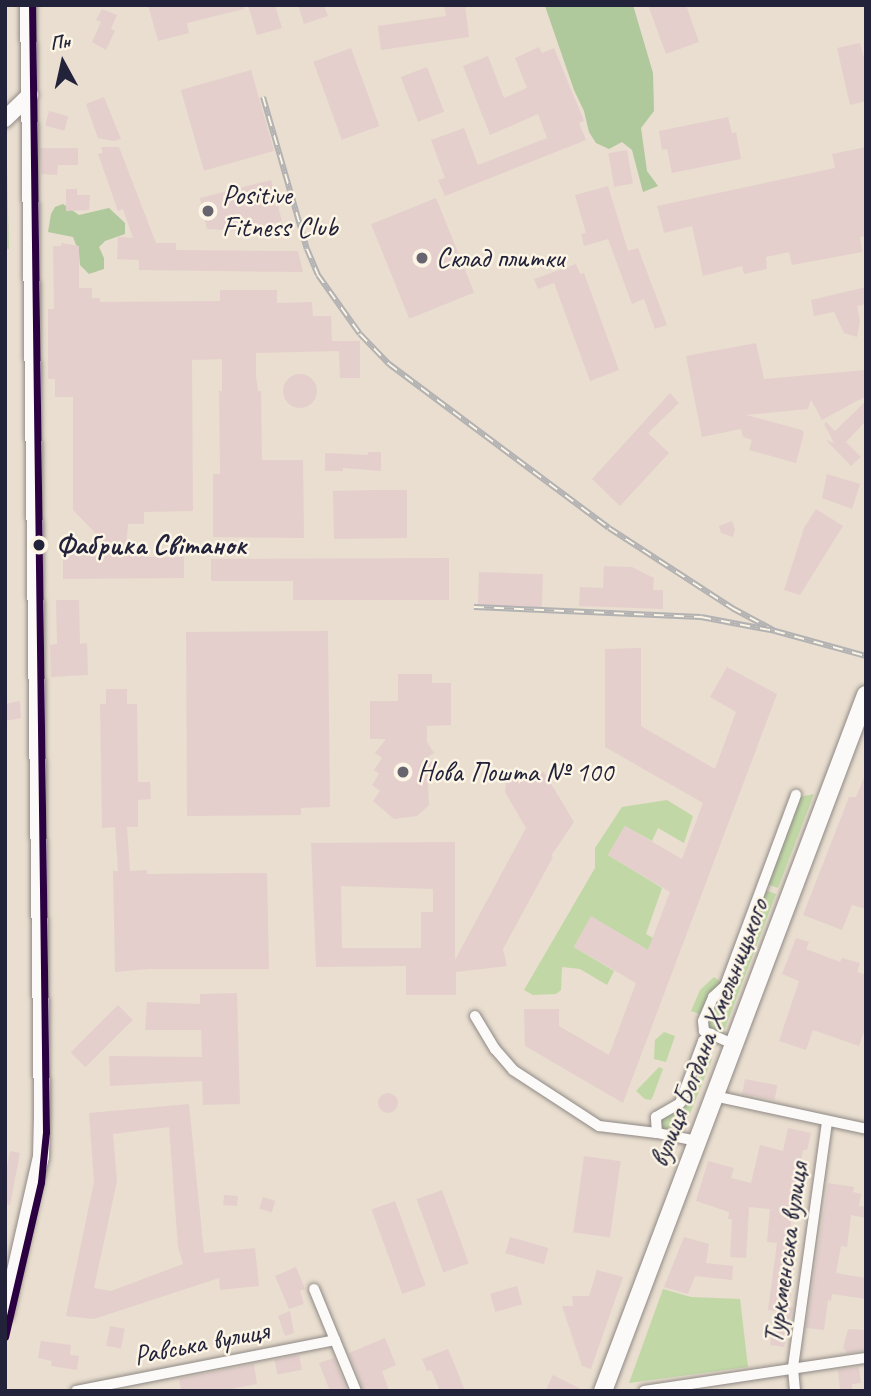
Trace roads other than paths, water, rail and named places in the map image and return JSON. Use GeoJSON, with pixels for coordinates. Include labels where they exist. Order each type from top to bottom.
{"type":"FeatureCollection","features":[{"type":"Feature","properties":{"kind":"main road"},"geometry":{"type":"LineString","coordinates":[[5,1315],[36,1185],[41,1157],[42,1116],[28,5]]}},
{"type":"Feature","properties":{"kind":"main road"},"geometry":{"type":"LineString","coordinates":[[5,119],[30,95]]}},
{"type":"Feature","properties":{"kind":"main road","name":"вулиця Богдана Хмельницького"},"geometry":{"type":"LineString","coordinates":[[603,1391],[866,695]]}},
{"type":"Feature","properties":{"kind":"street"},"geometry":{"type":"LineString","coordinates":[[733,1044],[704,1031],[703,1021],[713,997],[725,986],[796,794]]}},
{"type":"Feature","properties":{"kind":"street"},"geometry":{"type":"LineString","coordinates":[[475,1016],[495,1049],[513,1070],[599,1126],[696,1141]]}},
{"type":"Feature","properties":{"kind":"street"},"geometry":{"type":"LineString","coordinates":[[657,1133],[656,1116],[680,1103],[703,1041],[711,1034]]}},
{"type":"Feature","properties":{"kind":"street"},"geometry":{"type":"LineString","coordinates":[[714,1096],[866,1129]]}},
{"type":"Feature","properties":{"kind":"street","name":"Туркменська вулиця"},"geometry":{"type":"LineString","coordinates":[[795,1391],[793,1367],[827,1122]]}},
{"type":"Feature","properties":{"kind":"street"},"geometry":{"type":"LineString","coordinates":[[314,1289],[356,1391]]}},
{"type":"Feature","properties":{"kind":"street","name":"Равська вулиця"},"geometry":{"type":"LineString","coordinates":[[76,1391],[335,1340]]}},
{"type":"Feature","properties":{"kind":"street"},"geometry":{"type":"LineString","coordinates":[[643,1391],[866,1358]]}},
{"type":"Feature","properties":{"kind":"railway"},"geometry":{"type":"LineString","coordinates":[[263,97],[307,249],[318,275],[360,334],[389,364],[609,528],[732,608],[775,631]]}},
{"type":"Feature","properties":{"kind":"railway"},"geometry":{"type":"LineString","coordinates":[[474,607],[701,617],[775,631],[866,656]]}},
{"type":"Feature","properties":{"kind":"place","name":"Positive Fitness Club"},"geometry":{"type":"Point","coordinates":[208,211]}},
{"type":"Feature","properties":{"kind":"place","name":"Склад плитки"},"geometry":{"type":"Point","coordinates":[422,258]}},
{"type":"Feature","properties":{"kind":"place","name":"Фабрика Світанок"},"geometry":{"type":"Point","coordinates":[39,545]}},
{"type":"Feature","properties":{"kind":"place","name":"Нова Пошта № 100"},"geometry":{"type":"Point","coordinates":[403,772]}}]}
